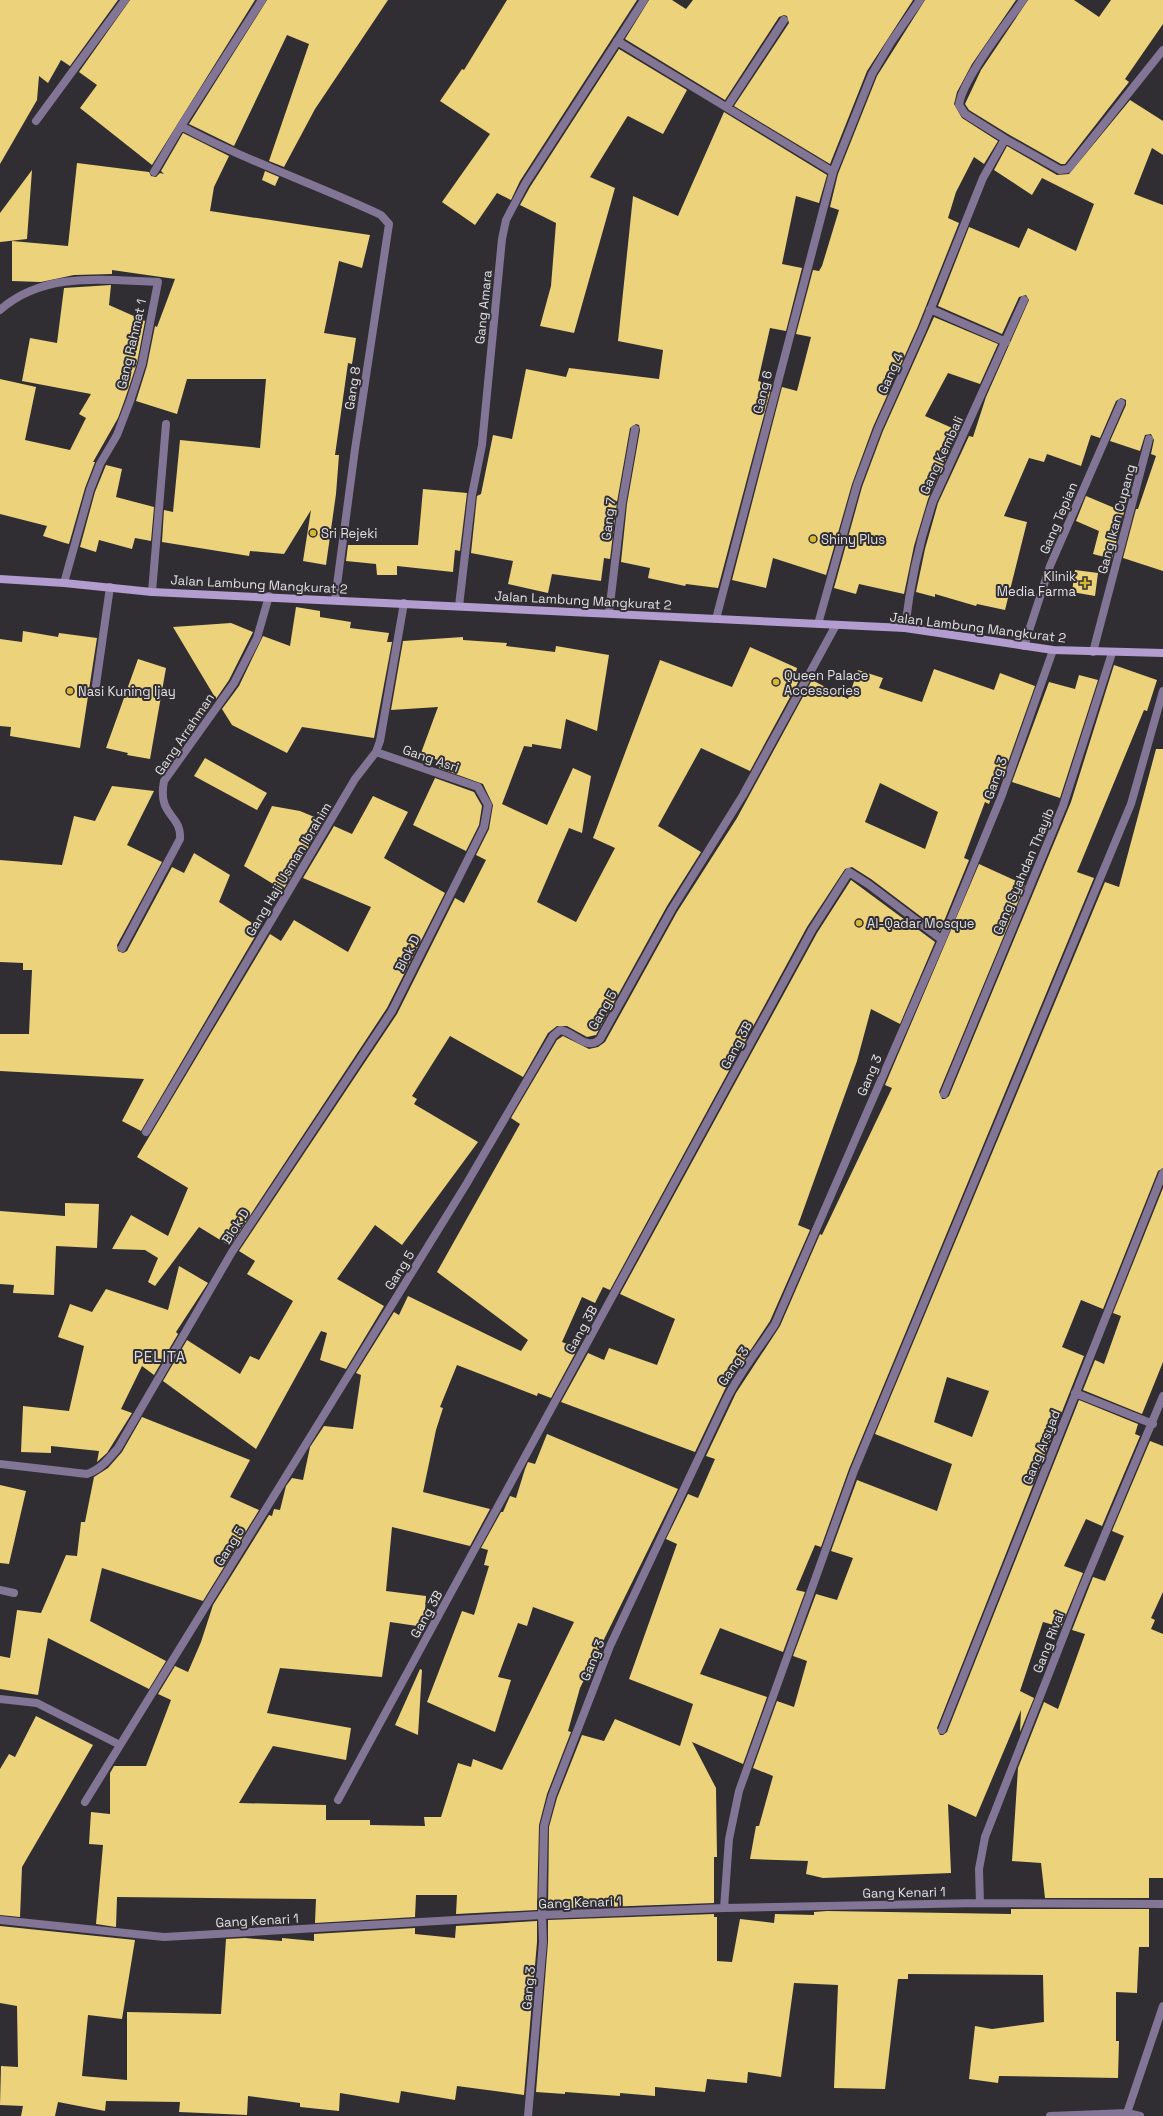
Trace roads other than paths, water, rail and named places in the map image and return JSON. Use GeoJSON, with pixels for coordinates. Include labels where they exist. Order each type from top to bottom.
{"type":"FeatureCollection","features":[{"type":"Feature","properties":{"kind":"street"},"geometry":{"type":"LineString","coordinates":[[36,121],[125,0]]}},
{"type":"Feature","properties":{"kind":"street"},"geometry":{"type":"LineString","coordinates":[[154,172],[181,126],[262,0]]}},
{"type":"Feature","properties":{"kind":"street","name":"Gang Amara"},"geometry":{"type":"LineString","coordinates":[[459,606],[472,496],[482,445],[502,240],[506,220],[525,184],[644,0]]}},
{"type":"Feature","properties":{"kind":"street","name":"Gang 6"},"geometry":{"type":"LineString","coordinates":[[716,619],[833,172],[872,74],[891,42],[920,0]]}},
{"type":"Feature","properties":{"kind":"street"},"geometry":{"type":"LineString","coordinates":[[1023,0],[973,73],[959,105],[965,114],[1005,140],[1055,168],[1064,171],[1068,169],[1163,50]]}},
{"type":"Feature","properties":{"kind":"street"},"geometry":{"type":"LineString","coordinates":[[726,107],[784,20]]}},
{"type":"Feature","properties":{"kind":"street"},"geometry":{"type":"LineString","coordinates":[[617,41],[833,172]]}},
{"type":"Feature","properties":{"kind":"street","name":"Gang 8"},"geometry":{"type":"LineString","coordinates":[[181,126],[236,154],[352,201],[381,215],[388,221],[389,228],[355,449],[335,600]]}},
{"type":"Feature","properties":{"kind":"street","name":"Gang 4"},"geometry":{"type":"LineString","coordinates":[[818,624],[857,485],[878,429],[930,309],[983,178],[1005,140]]}},
{"type":"Feature","properties":{"kind":"street","name":"Gang Rahmat 1"},"geometry":{"type":"LineString","coordinates":[[0,310],[22,294],[48,284],[81,280],[158,282],[142,364],[117,435],[100,464],[90,490],[64,583]]}},
{"type":"Feature","properties":{"kind":"street","name":"Gang Kembali"},"geometry":{"type":"LineString","coordinates":[[905,628],[909,598],[924,528],[933,500],[1024,300]]}},
{"type":"Feature","properties":{"kind":"street"},"geometry":{"type":"LineString","coordinates":[[930,309],[1006,342]]}},
{"type":"Feature","properties":{"kind":"street","name":"Gang Tepian"},"geometry":{"type":"LineString","coordinates":[[1024,646],[1050,566],[1121,403]]}},
{"type":"Feature","properties":{"kind":"street"},"geometry":{"type":"LineString","coordinates":[[152,592],[166,424]]}},
{"type":"Feature","properties":{"kind":"street","name":"Gang 7"},"geometry":{"type":"LineString","coordinates":[[610,613],[622,503],[635,429]]}},
{"type":"Feature","properties":{"kind":"street","name":"Gang Ikan Cupang"},"geometry":{"type":"LineString","coordinates":[[1093,652],[1149,439]]}},
{"type":"Feature","properties":{"kind":"street","name":"Jalan Lambung Mangkurat 2"},"geometry":{"type":"LineString","coordinates":[[0,579],[64,583],[152,592],[268,596],[905,628],[1053,650],[1112,653],[1163,653]]}},
{"type":"Feature","properties":{"kind":"street"},"geometry":{"type":"LineString","coordinates":[[96,685],[110,587]]}},
{"type":"Feature","properties":{"kind":"street","name":"Gang Arrahman"},"geometry":{"type":"LineString","coordinates":[[122,948],[180,839],[179,826],[168,813],[163,804],[162,794],[164,781],[237,677],[257,638],[268,596]]}},
{"type":"Feature","properties":{"kind":"street","name":"Gang Haji Usman Ibrahim"},"geometry":{"type":"LineString","coordinates":[[146,1132],[355,779],[376,752],[380,741],[404,603]]}},
{"type":"Feature","properties":{"kind":"street","name":"Gang 5"},"geometry":{"type":"LineString","coordinates":[[85,1802],[467,1183],[553,1036],[560,1030],[585,1043],[593,1044],[600,1039],[672,910],[743,795],[836,625]]}},
{"type":"Feature","properties":{"kind":"street","name":"Gang 3"},"geometry":{"type":"LineString","coordinates":[[528,2116],[543,1942],[542,1916],[544,1826],[552,1796],[610,1646],[726,1400],[738,1376],[775,1324],[1002,795],[1053,650]]}},
{"type":"Feature","properties":{"kind":"street","name":"Gang Syahdan Thayib"},"geometry":{"type":"LineString","coordinates":[[944,1094],[1063,806],[1112,653]]}},
{"type":"Feature","properties":{"kind":"street"},"geometry":{"type":"LineString","coordinates":[[724,1908],[729,1839],[739,1791],[854,1471],[1131,804],[1163,691]]}},
{"type":"Feature","properties":{"kind":"street","name":"Gang Asri"},"geometry":{"type":"LineString","coordinates":[[376,752],[478,788]]}},
{"type":"Feature","properties":{"kind":"street","name":"Blok D"},"geometry":{"type":"LineString","coordinates":[[0,1464],[87,1474],[96,1471],[118,1448],[232,1252],[392,1011],[484,827],[488,805],[478,788]]}},
{"type":"Feature","properties":{"kind":"street","name":"Gang 3B"},"geometry":{"type":"LineString","coordinates":[[338,1800],[812,930],[849,872],[868,884],[941,940]]}},
{"type":"Feature","properties":{"kind":"street","name":"Gang Arsyad"},"geometry":{"type":"LineString","coordinates":[[942,1730],[1163,1173]]}},
{"type":"Feature","properties":{"kind":"street"},"geometry":{"type":"LineString","coordinates":[[1075,1394],[1153,1424]]}},
{"type":"Feature","properties":{"kind":"street","name":"Gang Rivai"},"geometry":{"type":"LineString","coordinates":[[980,1903],[979,1869],[985,1837],[1082,1589],[1153,1424],[1163,1396]]}},
{"type":"Feature","properties":{"kind":"street"},"geometry":{"type":"LineString","coordinates":[[0,1590],[14,1592]]}},
{"type":"Feature","properties":{"kind":"street"},"geometry":{"type":"LineString","coordinates":[[0,1699],[37,1703],[120,1745]]}},
{"type":"Feature","properties":{"kind":"street","name":"Gang Kenari 1"},"geometry":{"type":"LineString","coordinates":[[0,1920],[164,1937],[542,1916],[724,1908],[980,1903],[1163,1904]]}},
{"type":"Feature","properties":{"kind":"street"},"geometry":{"type":"LineString","coordinates":[[1127,2115],[1163,2006]]}},
{"type":"Feature","properties":{"kind":"street"},"geometry":{"type":"LineString","coordinates":[[1050,2116],[1140,2116]]}},
{"type":"Feature","properties":{"kind":"place","name":"Sri Rejeki"},"geometry":{"type":"Point","coordinates":[313,533]}},
{"type":"Feature","properties":{"kind":"place","name":"Shiny Plus"},"geometry":{"type":"Point","coordinates":[813,539]}},
{"type":"Feature","properties":{"kind":"place","name":"Klinik Media Farma"},"geometry":{"type":"Point","coordinates":[1085,583]}},
{"type":"Feature","properties":{"kind":"place","name":"Queen Palace Accessories"},"geometry":{"type":"Point","coordinates":[776,682]}},
{"type":"Feature","properties":{"kind":"place","name":"Nasi Kuning Ijay"},"geometry":{"type":"Point","coordinates":[70,691]}},
{"type":"Feature","properties":{"kind":"place","name":"Al-Qadar Mosque"},"geometry":{"type":"Point","coordinates":[859,923]}},
{"type":"Feature","properties":{"kind":"district","name":"PELITA"},"geometry":{"type":"Point","coordinates":[160,1357]}}]}
